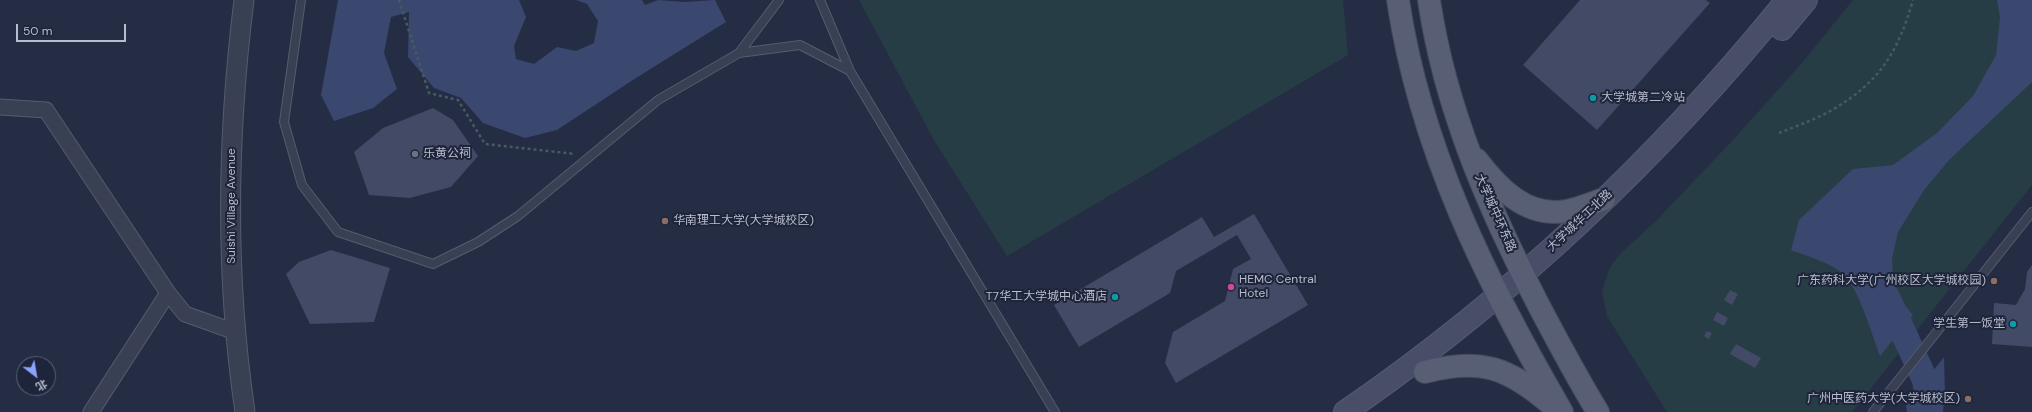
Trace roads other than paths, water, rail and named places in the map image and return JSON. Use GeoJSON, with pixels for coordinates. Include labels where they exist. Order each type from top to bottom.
{"type":"FeatureCollection","features":[{"type":"Feature","properties":{"kind":"main road"},"geometry":{"type":"LineString","coordinates":[[1398,0],[1410,63],[1428,129],[1457,208],[1501,301],[1561,412]]}},
{"type":"Feature","properties":{"kind":"main road","name":"大学城中环东路"},"geometry":{"type":"LineString","coordinates":[[1430,0],[1444,71],[1466,144],[1492,209],[1526,280],[1598,412]]}},
{"type":"Feature","properties":{"kind":"main road","name":"大学城华工北路"},"geometry":{"type":"LineString","coordinates":[[1526,280],[1684,118],[1787,0]]}},
{"type":"Feature","properties":{"kind":"main road","name":"大学城华工北路"},"geometry":{"type":"LineString","coordinates":[[1371,412],[1425,372],[1501,301],[1526,280],[1595,228],[1676,148],[1748,70],[1806,0]]}},
{"type":"Feature","properties":{"kind":"main road"},"geometry":{"type":"LineString","coordinates":[[1466,144],[1481,164],[1505,191],[1532,209],[1550,212],[1567,211],[1604,199]]}},
{"type":"Feature","properties":{"kind":"main road","name":"大学城华工北路"},"geometry":{"type":"LineString","coordinates":[[1345,412],[1416,360],[1501,301]]}},
{"type":"Feature","properties":{"kind":"main road"},"geometry":{"type":"LineString","coordinates":[[1425,372],[1466,364],[1480,365],[1497,369],[1513,376],[1531,388],[1561,412]]}},
{"type":"Feature","properties":{"kind":"street","name":"Suishi Village Avenue"},"geometry":{"type":"LineString","coordinates":[[244,0],[234,103],[230,223],[233,299],[245,412]]}},
{"type":"Feature","properties":{"kind":"street"},"geometry":{"type":"LineString","coordinates":[[0,107],[46,110],[168,293],[185,314],[230,330]]}},
{"type":"Feature","properties":{"kind":"street"},"geometry":{"type":"LineString","coordinates":[[91,412],[168,293]]}},
{"type":"Feature","properties":{"kind":"lane"},"geometry":{"type":"LineString","coordinates":[[301,0],[284,122],[302,185],[338,232],[433,264],[478,242],[518,216],[658,100],[739,53],[800,45],[850,71]]}},
{"type":"Feature","properties":{"kind":"lane"},"geometry":{"type":"LineString","coordinates":[[739,53],[779,0]]}},
{"type":"Feature","properties":{"kind":"lane"},"geometry":{"type":"LineString","coordinates":[[820,0],[850,71],[1055,412]]}},
{"type":"Feature","properties":{"kind":"lane"},"geometry":{"type":"LineString","coordinates":[[1873,412],[2032,212]]}},
{"type":"Feature","properties":{"kind":"water"},"geometry":{"type":"Polygon","coordinates":[[[338,0],[519,0],[526,17],[514,46],[516,59],[534,64],[557,47],[576,51],[594,43],[598,21],[587,4],[576,0],[642,0],[645,5],[658,0],[684,2],[715,0],[726,22],[636,78],[557,130],[525,138],[483,123],[461,98],[434,88],[408,57],[409,12],[391,17],[384,53],[397,89],[373,108],[334,121],[321,95],[338,0]]]}},
{"type":"Feature","properties":{"kind":"water"},"geometry":{"type":"Polygon","coordinates":[[[1997,0],[2032,0],[2032,82],[1950,159],[1924,190],[1898,232],[1892,259],[1893,279],[1897,296],[1913,315],[1880,356],[1861,303],[1846,277],[1828,264],[1791,250],[1799,220],[1853,169],[1893,165],[1937,133],[1973,96],[1996,55],[2000,17],[1997,0]]]}},
{"type":"Feature","properties":{"kind":"water"},"geometry":{"type":"Polygon","coordinates":[[[1944,357],[1945,392],[1943,412],[1907,412],[1906,406],[1909,401],[1944,357]]]}},
{"type":"Feature","properties":{"kind":"waterway"},"geometry":{"type":"LineString","coordinates":[[1887,297],[1925,380],[1930,412]]}},
{"type":"Feature","properties":{"kind":"place","name":"大学城第二冷站"},"geometry":{"type":"Point","coordinates":[1593,98]}},
{"type":"Feature","properties":{"kind":"place","name":"乐黄公祠"},"geometry":{"type":"Point","coordinates":[415,154]}},
{"type":"Feature","properties":{"kind":"place","name":"华南理工大学(大学城校区)"},"geometry":{"type":"Point","coordinates":[665,221]}},
{"type":"Feature","properties":{"kind":"place","name":"广东药科大学(广州校区大学城校园)"},"geometry":{"type":"Point","coordinates":[1994,281]}},
{"type":"Feature","properties":{"kind":"place","name":"HEMC Central Hotel"},"geometry":{"type":"Point","coordinates":[1231,287]}},
{"type":"Feature","properties":{"kind":"place","name":"T7华工大学城中心酒店"},"geometry":{"type":"Point","coordinates":[1115,297]}},
{"type":"Feature","properties":{"kind":"place","name":"学生第一饭堂"},"geometry":{"type":"Point","coordinates":[2013,324]}},
{"type":"Feature","properties":{"kind":"place","name":"广州中医药大学(大学城校区)"},"geometry":{"type":"Point","coordinates":[1968,399]}}]}
